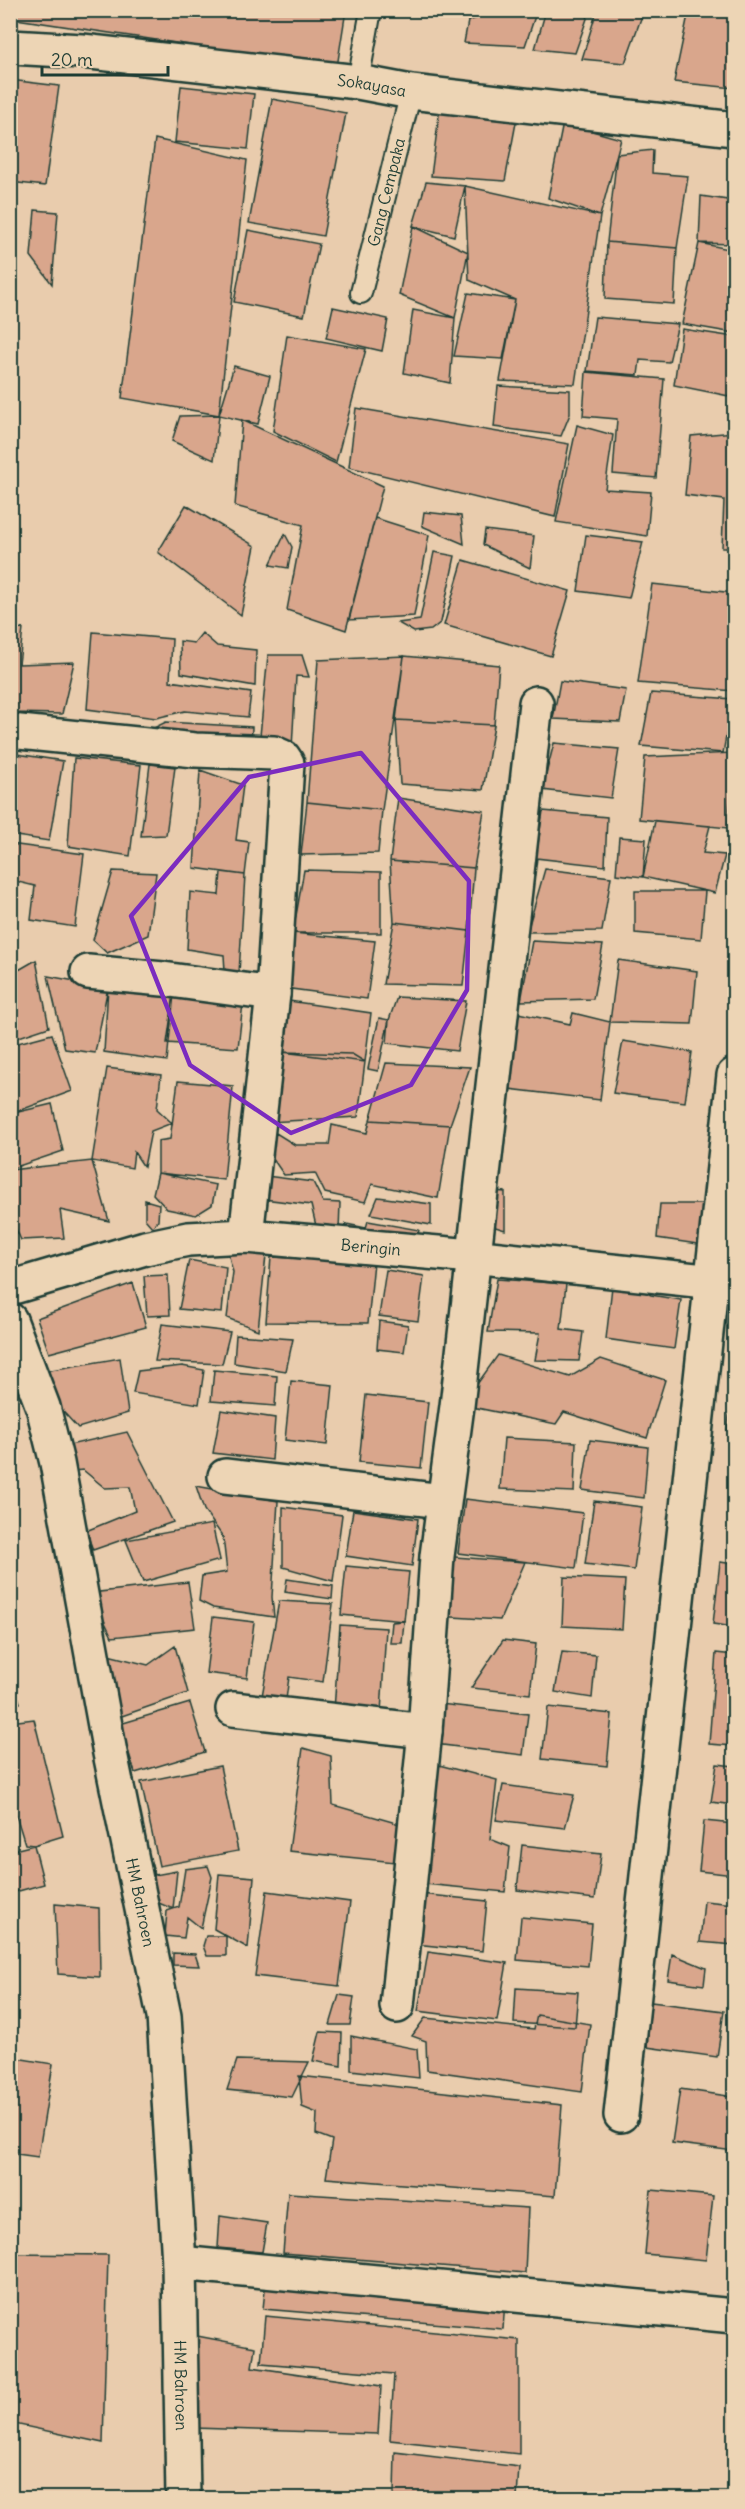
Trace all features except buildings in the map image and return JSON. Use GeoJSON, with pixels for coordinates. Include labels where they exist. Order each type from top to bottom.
{"type":"FeatureCollection","features":[{"type":"Feature","properties":{"kind":"street","name":"Sokayasa"},"geometry":{"type":"LineString","coordinates":[[10,47],[82,51],[358,82],[411,92],[735,129]]}},
{"type":"Feature","properties":{"kind":"street"},"geometry":{"type":"LineString","coordinates":[[397,2006],[425,1731],[443,1501],[457,1406],[472,1256],[536,703]]}},
{"type":"Feature","properties":{"kind":"street"},"geometry":{"type":"LineString","coordinates":[[10,731],[195,750],[274,753],[284,757],[287,763],[273,994],[246,1236]]}},
{"type":"Feature","properties":{"kind":"street"},"geometry":{"type":"LineString","coordinates":[[87,972],[163,979],[273,994]]}},
{"type":"Feature","properties":{"kind":"street"},"geometry":{"type":"LineString","coordinates":[[621,2115],[723,1283],[735,1075]]}},
{"type":"Feature","properties":{"kind":"street","name":"Beringin"},"geometry":{"type":"LineString","coordinates":[[10,1288],[145,1248],[188,1239],[246,1236],[472,1256],[723,1283]]}},
{"type":"Feature","properties":{"kind":"street","name":"HM Bahroen"},"geometry":{"type":"LineString","coordinates":[[12,1331],[43,1407],[57,1463],[110,1753],[164,2016],[179,2263],[183,2499]]}},
{"type":"Feature","properties":{"kind":"street"},"geometry":{"type":"LineString","coordinates":[[225,1476],[443,1501]]}},
{"type":"Feature","properties":{"kind":"street"},"geometry":{"type":"LineString","coordinates":[[232,1709],[425,1731]]}},
{"type":"Feature","properties":{"kind":"street"},"geometry":{"type":"LineString","coordinates":[[179,2263],[735,2316]]}},
{"type":"Feature","properties":{"kind":"lane"},"geometry":{"type":"LineString","coordinates":[[358,82],[371,10]]}},
{"type":"Feature","properties":{"kind":"lane","name":"Gang Cempaka"},"geometry":{"type":"LineString","coordinates":[[361,294],[411,92]]}},
{"type":"Feature","properties":{"kind":"highlighted area"},"geometry":{"type":"Polygon","coordinates":[[[361,753],[469,881],[467,990],[411,1085],[291,1133],[190,1065],[131,916],[249,777],[361,753]]]}}]}
